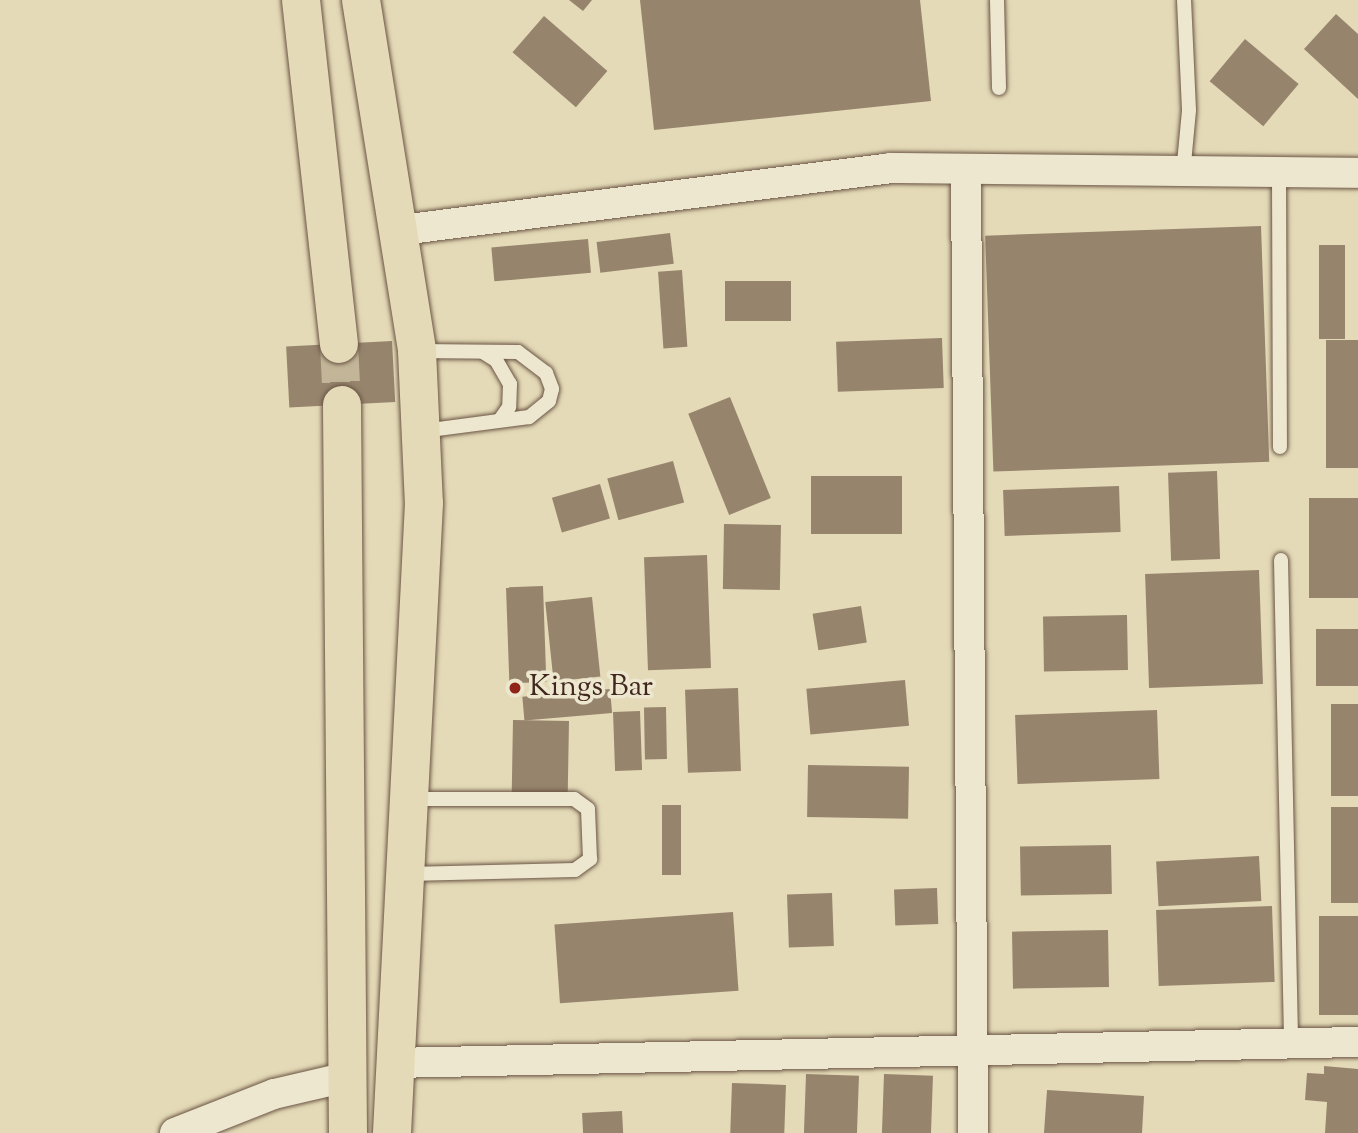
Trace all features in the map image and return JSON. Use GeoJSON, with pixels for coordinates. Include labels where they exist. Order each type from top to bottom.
{"type":"FeatureCollection","features":[{"type":"Feature","properties":{"kind":"highway"},"geometry":{"type":"LineString","coordinates":[[301,0],[339,344]]}},
{"type":"Feature","properties":{"kind":"highway"},"geometry":{"type":"LineString","coordinates":[[361,0],[401,230],[417,351],[421,431],[421,642],[393,1063],[392,1133]]}},
{"type":"Feature","properties":{"kind":"highway"},"geometry":{"type":"LineString","coordinates":[[342,404],[348,1133]]}},
{"type":"Feature","properties":{"kind":"street"},"geometry":{"type":"LineString","coordinates":[[401,230],[890,168],[1183,174],[1358,173]]}},
{"type":"Feature","properties":{"kind":"street"},"geometry":{"type":"LineString","coordinates":[[966,170],[973,1133]]}},
{"type":"Feature","properties":{"kind":"street"},"geometry":{"type":"LineString","coordinates":[[393,1063],[1358,1042]]}},
{"type":"Feature","properties":{"kind":"street"},"geometry":{"type":"LineString","coordinates":[[189,1130],[274,1094],[347,1077]]}},
{"type":"Feature","properties":{"kind":"lane"},"geometry":{"type":"LineString","coordinates":[[997,0],[999,88]]}},
{"type":"Feature","properties":{"kind":"lane"},"geometry":{"type":"LineString","coordinates":[[1183,174],[1189,110],[1184,0]]}},
{"type":"Feature","properties":{"kind":"lane"},"geometry":{"type":"LineString","coordinates":[[1279,175],[1280,447]]}},
{"type":"Feature","properties":{"kind":"lane"},"geometry":{"type":"LineString","coordinates":[[417,351],[481,352],[532,358],[552,389],[535,413],[421,431]]}},
{"type":"Feature","properties":{"kind":"lane"},"geometry":{"type":"LineString","coordinates":[[481,352],[496,360],[510,384],[509,407],[500,420]]}},
{"type":"Feature","properties":{"kind":"lane"},"geometry":{"type":"LineString","coordinates":[[1281,560],[1291,1043]]}},
{"type":"Feature","properties":{"kind":"lane"},"geometry":{"type":"LineString","coordinates":[[406,874],[575,870],[590,859],[588,809],[574,799],[411,799]]}},
{"type":"Feature","properties":{"kind":"building"},"geometry":{"type":"Polygon","coordinates":[[[569,0],[592,0],[583,11],[569,0]]]}},
{"type":"Feature","properties":{"kind":"building"},"geometry":{"type":"Polygon","coordinates":[[[640,0],[920,0],[931,101],[654,130],[640,0]]]}},
{"type":"Feature","properties":{"kind":"building"},"geometry":{"type":"Polygon","coordinates":[[[1336,14],[1358,34],[1358,99],[1304,49],[1336,14]]]}},
{"type":"Feature","properties":{"kind":"building"},"geometry":{"type":"Polygon","coordinates":[[[544,16],[607,71],[576,107],[513,52],[544,16]]]}},
{"type":"Feature","properties":{"kind":"building"},"geometry":{"type":"Polygon","coordinates":[[[1245,39],[1299,84],[1263,126],[1210,81],[1245,39]]]}},
{"type":"Feature","properties":{"kind":"building"},"geometry":{"type":"Polygon","coordinates":[[[1261,226],[1269,462],[993,471],[985,236],[1261,226]]]}},
{"type":"Feature","properties":{"kind":"building"},"geometry":{"type":"Polygon","coordinates":[[[670,233],[674,264],[600,273],[597,242],[670,233]]]}},
{"type":"Feature","properties":{"kind":"building"},"geometry":{"type":"Polygon","coordinates":[[[588,239],[591,273],[494,281],[491,247],[588,239]]]}},
{"type":"Feature","properties":{"kind":"building"},"geometry":{"type":"Polygon","coordinates":[[[1319,245],[1345,245],[1345,339],[1319,339],[1319,245]]]}},
{"type":"Feature","properties":{"kind":"building"},"geometry":{"type":"Polygon","coordinates":[[[682,270],[687,347],[663,348],[658,272],[682,270]]]}},
{"type":"Feature","properties":{"kind":"building"},"geometry":{"type":"Polygon","coordinates":[[[725,281],[791,281],[791,321],[725,321],[725,281]]]}},
{"type":"Feature","properties":{"kind":"building"},"geometry":{"type":"Polygon","coordinates":[[[942,338],[944,388],[838,392],[836,342],[942,338]]]}},
{"type":"Feature","properties":{"kind":"building"},"geometry":{"type":"Polygon","coordinates":[[[1326,340],[1358,340],[1358,468],[1326,468],[1326,340]]]}},
{"type":"Feature","properties":{"kind":"building"},"geometry":{"type":"Polygon","coordinates":[[[392,341],[395,402],[289,407],[286,347],[392,341]]]}},
{"type":"Feature","properties":{"kind":"building"},"geometry":{"type":"Polygon","coordinates":[[[730,397],[771,498],[729,515],[688,414],[730,397]]]}},
{"type":"Feature","properties":{"kind":"building"},"geometry":{"type":"Polygon","coordinates":[[[673,461],[684,503],[618,520],[607,479],[673,461]]]}},
{"type":"Feature","properties":{"kind":"building"},"geometry":{"type":"Polygon","coordinates":[[[1217,471],[1220,559],[1171,561],[1168,473],[1217,471]]]}},
{"type":"Feature","properties":{"kind":"building"},"geometry":{"type":"Polygon","coordinates":[[[811,476],[902,476],[902,534],[811,534],[811,476]]]}},
{"type":"Feature","properties":{"kind":"building"},"geometry":{"type":"Polygon","coordinates":[[[600,484],[610,519],[562,532],[552,498],[600,484]]]}},
{"type":"Feature","properties":{"kind":"building"},"geometry":{"type":"Polygon","coordinates":[[[1119,486],[1121,532],[1005,536],[1003,490],[1119,486]]]}},
{"type":"Feature","properties":{"kind":"building"},"geometry":{"type":"Polygon","coordinates":[[[1309,498],[1358,498],[1358,598],[1309,598],[1309,498]]]}},
{"type":"Feature","properties":{"kind":"building"},"geometry":{"type":"Polygon","coordinates":[[[724,524],[781,525],[780,590],[723,589],[724,524]]]}},
{"type":"Feature","properties":{"kind":"building"},"geometry":{"type":"Polygon","coordinates":[[[707,555],[711,668],[648,670],[644,557],[707,555]]]}},
{"type":"Feature","properties":{"kind":"building"},"geometry":{"type":"Polygon","coordinates":[[[1259,570],[1263,684],[1149,688],[1145,574],[1259,570]]]}},
{"type":"Feature","properties":{"kind":"building"},"geometry":{"type":"Polygon","coordinates":[[[543,586],[546,682],[509,683],[506,587],[543,586]]]}},
{"type":"Feature","properties":{"kind":"building"},"geometry":{"type":"Polygon","coordinates":[[[592,597],[600,677],[554,681],[545,602],[592,597]]]}},
{"type":"Feature","properties":{"kind":"building"},"geometry":{"type":"Polygon","coordinates":[[[861,606],[867,643],[818,650],[813,614],[861,606]]]}},
{"type":"Feature","properties":{"kind":"building"},"geometry":{"type":"Polygon","coordinates":[[[1127,615],[1128,670],[1044,671],[1043,616],[1127,615]]]}},
{"type":"Feature","properties":{"kind":"building"},"geometry":{"type":"Polygon","coordinates":[[[1316,629],[1358,629],[1358,686],[1316,686],[1316,629]]]}},
{"type":"Feature","properties":{"kind":"building"},"geometry":{"type":"Polygon","coordinates":[[[905,680],[909,726],[810,734],[806,689],[905,680]]]}},
{"type":"Feature","properties":{"kind":"building"},"geometry":{"type":"Polygon","coordinates":[[[738,688],[741,771],[688,773],[685,690],[738,688]]]}},
{"type":"Feature","properties":{"kind":"building"},"geometry":{"type":"Polygon","coordinates":[[[610,689],[612,713],[524,721],[522,697],[610,689]]]}},
{"type":"Feature","properties":{"kind":"building"},"geometry":{"type":"Polygon","coordinates":[[[1331,704],[1358,704],[1358,796],[1331,796],[1331,704]]]}},
{"type":"Feature","properties":{"kind":"building"},"geometry":{"type":"Polygon","coordinates":[[[644,707],[666,707],[667,759],[645,759],[644,707]]]}},
{"type":"Feature","properties":{"kind":"building"},"geometry":{"type":"Polygon","coordinates":[[[1157,710],[1159,779],[1017,784],[1015,715],[1157,710]]]}},
{"type":"Feature","properties":{"kind":"building"},"geometry":{"type":"Polygon","coordinates":[[[640,711],[642,770],[615,771],[613,712],[640,711]]]}},
{"type":"Feature","properties":{"kind":"building"},"geometry":{"type":"Polygon","coordinates":[[[513,720],[569,721],[568,793],[512,792],[513,720]]]}},
{"type":"Feature","properties":{"kind":"building"},"geometry":{"type":"Polygon","coordinates":[[[808,765],[909,767],[908,819],[807,817],[808,765]]]}},
{"type":"Feature","properties":{"kind":"building"},"geometry":{"type":"Polygon","coordinates":[[[662,805],[681,805],[681,875],[662,875],[662,805]]]}},
{"type":"Feature","properties":{"kind":"building"},"geometry":{"type":"Polygon","coordinates":[[[1331,807],[1358,807],[1358,903],[1331,903],[1331,807]]]}},
{"type":"Feature","properties":{"kind":"building"},"geometry":{"type":"Polygon","coordinates":[[[1111,845],[1112,894],[1021,896],[1020,847],[1111,845]]]}},
{"type":"Feature","properties":{"kind":"building"},"geometry":{"type":"Polygon","coordinates":[[[1259,856],[1261,901],[1158,906],[1156,861],[1259,856]]]}},
{"type":"Feature","properties":{"kind":"building"},"geometry":{"type":"Polygon","coordinates":[[[937,888],[938,924],[895,925],[894,890],[937,888]]]}},
{"type":"Feature","properties":{"kind":"building"},"geometry":{"type":"Polygon","coordinates":[[[832,893],[834,946],[789,948],[787,895],[832,893]]]}},
{"type":"Feature","properties":{"kind":"building"},"geometry":{"type":"Polygon","coordinates":[[[1272,906],[1275,982],[1159,986],[1156,910],[1272,906]]]}},
{"type":"Feature","properties":{"kind":"building"},"geometry":{"type":"Polygon","coordinates":[[[733,912],[739,991],[560,1003],[554,924],[733,912]]]}},
{"type":"Feature","properties":{"kind":"building"},"geometry":{"type":"Polygon","coordinates":[[[1319,916],[1358,916],[1358,1015],[1319,1015],[1319,916]]]}},
{"type":"Feature","properties":{"kind":"building"},"geometry":{"type":"Polygon","coordinates":[[[1108,930],[1109,987],[1013,989],[1012,932],[1108,930]]]}},
{"type":"Feature","properties":{"kind":"building"},"geometry":{"type":"Polygon","coordinates":[[[1324,1066],[1358,1069],[1358,1133],[1325,1133],[1327,1102],[1305,1100],[1307,1073],[1324,1074],[1324,1066]]]}},
{"type":"Feature","properties":{"kind":"building"},"geometry":{"type":"Polygon","coordinates":[[[806,1074],[859,1076],[857,1133],[804,1133],[806,1074]]]}},
{"type":"Feature","properties":{"kind":"building"},"geometry":{"type":"Polygon","coordinates":[[[884,1074],[933,1076],[931,1133],[882,1133],[884,1074]]]}},
{"type":"Feature","properties":{"kind":"building"},"geometry":{"type":"Polygon","coordinates":[[[732,1083],[786,1085],[784,1133],[730,1133],[732,1083]]]}},
{"type":"Feature","properties":{"kind":"building"},"geometry":{"type":"Polygon","coordinates":[[[1047,1090],[1144,1096],[1142,1133],[1044,1133],[1047,1090]]]}},
{"type":"Feature","properties":{"kind":"building"},"geometry":{"type":"Polygon","coordinates":[[[622,1111],[623,1133],[583,1133],[582,1113],[622,1111]]]}},
{"type":"Feature","properties":{"kind":"tunnel"},"geometry":{"type":"LineString","coordinates":[[339,344],[342,405]]}},
{"type":"Feature","properties":{"kind":"place","name":"Kings Bar"},"geometry":{"type":"Point","coordinates":[515,688]}}]}
